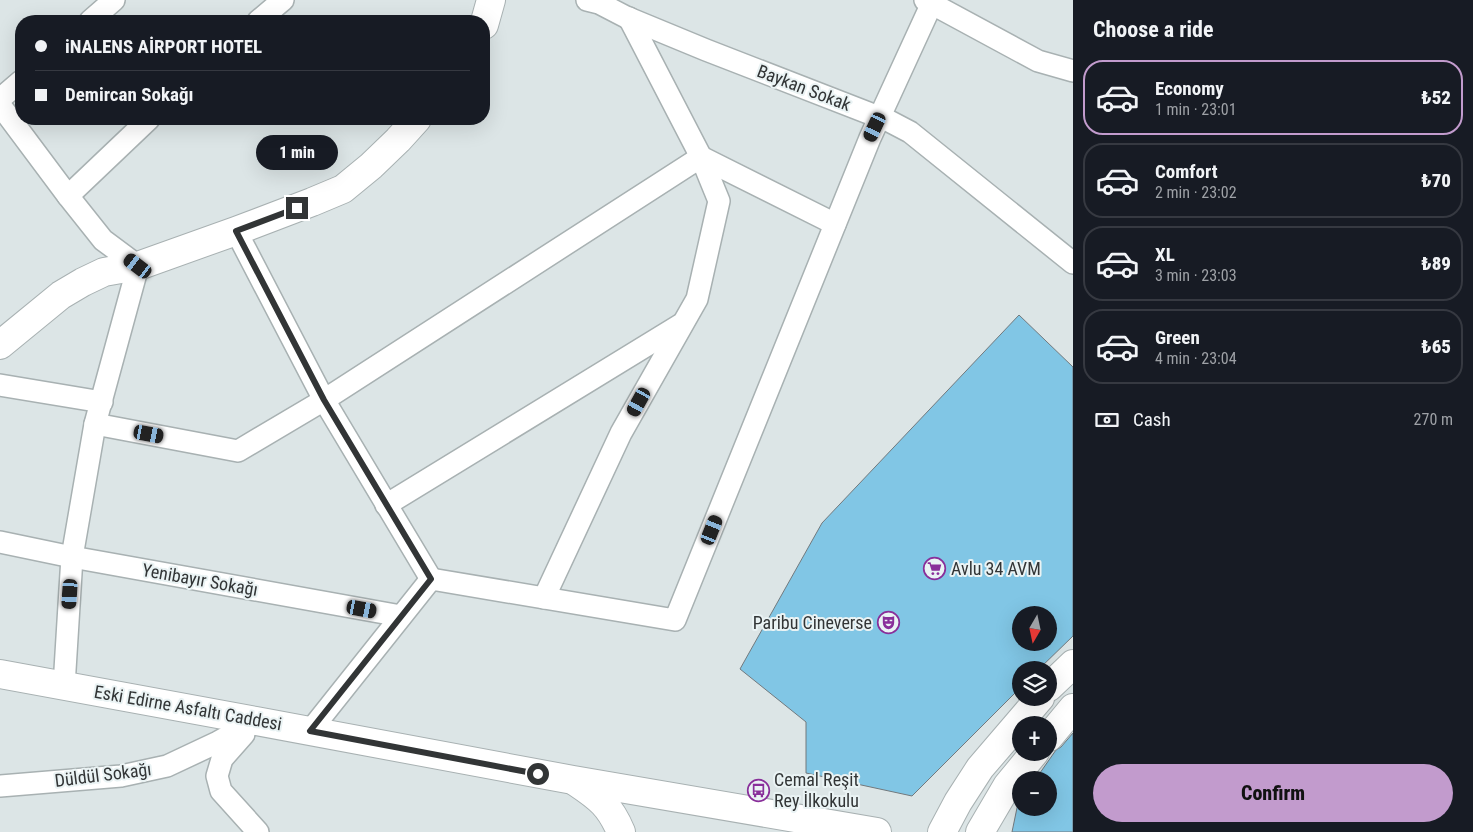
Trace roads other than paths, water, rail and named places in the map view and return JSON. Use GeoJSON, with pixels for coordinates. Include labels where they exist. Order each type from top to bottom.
{"type":"FeatureCollection","features":[{"type":"Feature","properties":{"kind":"main road"},"geometry":{"type":"LineString","coordinates":[[487,15],[491,0]]}},
{"type":"Feature","properties":{"kind":"main road"},"geometry":{"type":"LineString","coordinates":[[0,345],[61,295],[104,272],[138,266],[236,231],[343,188],[371,166],[412,125]]}},
{"type":"Feature","properties":{"kind":"main road"},"geometry":{"type":"LineString","coordinates":[[1057,679],[1073,664]]}},
{"type":"Feature","properties":{"kind":"main road","name":"Eski Edirne Asfaltı Caddesi"},"geometry":{"type":"LineString","coordinates":[[0,674],[573,780],[877,832]]}},
{"type":"Feature","properties":{"kind":"main road"},"geometry":{"type":"LineString","coordinates":[[942,832],[958,802],[980,768],[1033,706]]}},
{"type":"Feature","properties":{"kind":"main road"},"geometry":{"type":"LineString","coordinates":[[1057,728],[1071,713]]}},
{"type":"Feature","properties":{"kind":"main road"},"geometry":{"type":"LineString","coordinates":[[980,832],[1007,786],[1028,761]]}},
{"type":"Feature","properties":{"kind":"main road"},"geometry":{"type":"LineString","coordinates":[[573,780],[597,796],[614,816],[621,832]]}},
{"type":"Feature","properties":{"kind":"street"},"geometry":{"type":"LineString","coordinates":[[97,15],[114,0]]}},
{"type":"Feature","properties":{"kind":"street"},"geometry":{"type":"LineString","coordinates":[[265,15],[283,0]]}},
{"type":"Feature","properties":{"kind":"street","name":"Baykan Sokak"},"geometry":{"type":"LineString","coordinates":[[587,0],[599,3],[629,18],[706,50],[880,117],[910,132],[1073,263]]}},
{"type":"Feature","properties":{"kind":"street"},"geometry":{"type":"LineString","coordinates":[[236,231],[324,400],[431,579],[675,620],[835,224],[928,2],[1038,61],[1073,71]]}},
{"type":"Feature","properties":{"kind":"street"},"geometry":{"type":"LineString","coordinates":[[544,598],[621,433],[697,299],[719,200],[702,157],[629,18]]}},
{"type":"Feature","properties":{"kind":"street"},"geometry":{"type":"LineString","coordinates":[[0,99],[15,86]]}},
{"type":"Feature","properties":{"kind":"street"},"geometry":{"type":"LineString","coordinates":[[0,105],[103,240],[138,266],[96,424],[72,557],[64,686]]}},
{"type":"Feature","properties":{"kind":"street"},"geometry":{"type":"LineString","coordinates":[[68,196],[143,125]]}},
{"type":"Feature","properties":{"kind":"street"},"geometry":{"type":"LineString","coordinates":[[702,157],[835,224]]}},
{"type":"Feature","properties":{"kind":"street"},"geometry":{"type":"LineString","coordinates":[[96,424],[238,451],[324,400],[702,157]]}},
{"type":"Feature","properties":{"kind":"street"},"geometry":{"type":"LineString","coordinates":[[386,505],[683,324]]}},
{"type":"Feature","properties":{"kind":"street"},"geometry":{"type":"LineString","coordinates":[[0,385],[102,402]]}},
{"type":"Feature","properties":{"kind":"street","name":"Yenibayır Sokağı"},"geometry":{"type":"LineString","coordinates":[[0,542],[72,557],[401,616]]}},
{"type":"Feature","properties":{"kind":"street"},"geometry":{"type":"LineString","coordinates":[[310,731],[431,579]]}},
{"type":"Feature","properties":{"kind":"street"},"geometry":{"type":"LineString","coordinates":[[256,721],[222,759],[217,776],[221,791],[258,832]]}},
{"type":"Feature","properties":{"kind":"street","name":"Düldül Sokağı"},"geometry":{"type":"LineString","coordinates":[[0,786],[121,776],[167,766],[218,742],[256,721]]}},
{"type":"Feature","properties":{"kind":"place","name":"Avlu 34 AVM"},"geometry":{"type":"Point","coordinates":[935,569]}},
{"type":"Feature","properties":{"kind":"place","name":"Paribu Cineverse"},"geometry":{"type":"Point","coordinates":[888,623]}},
{"type":"Feature","properties":{"kind":"place","name":"Cemal Reşit Rey İlkokulu"},"geometry":{"type":"Point","coordinates":[758,790]}}]}
